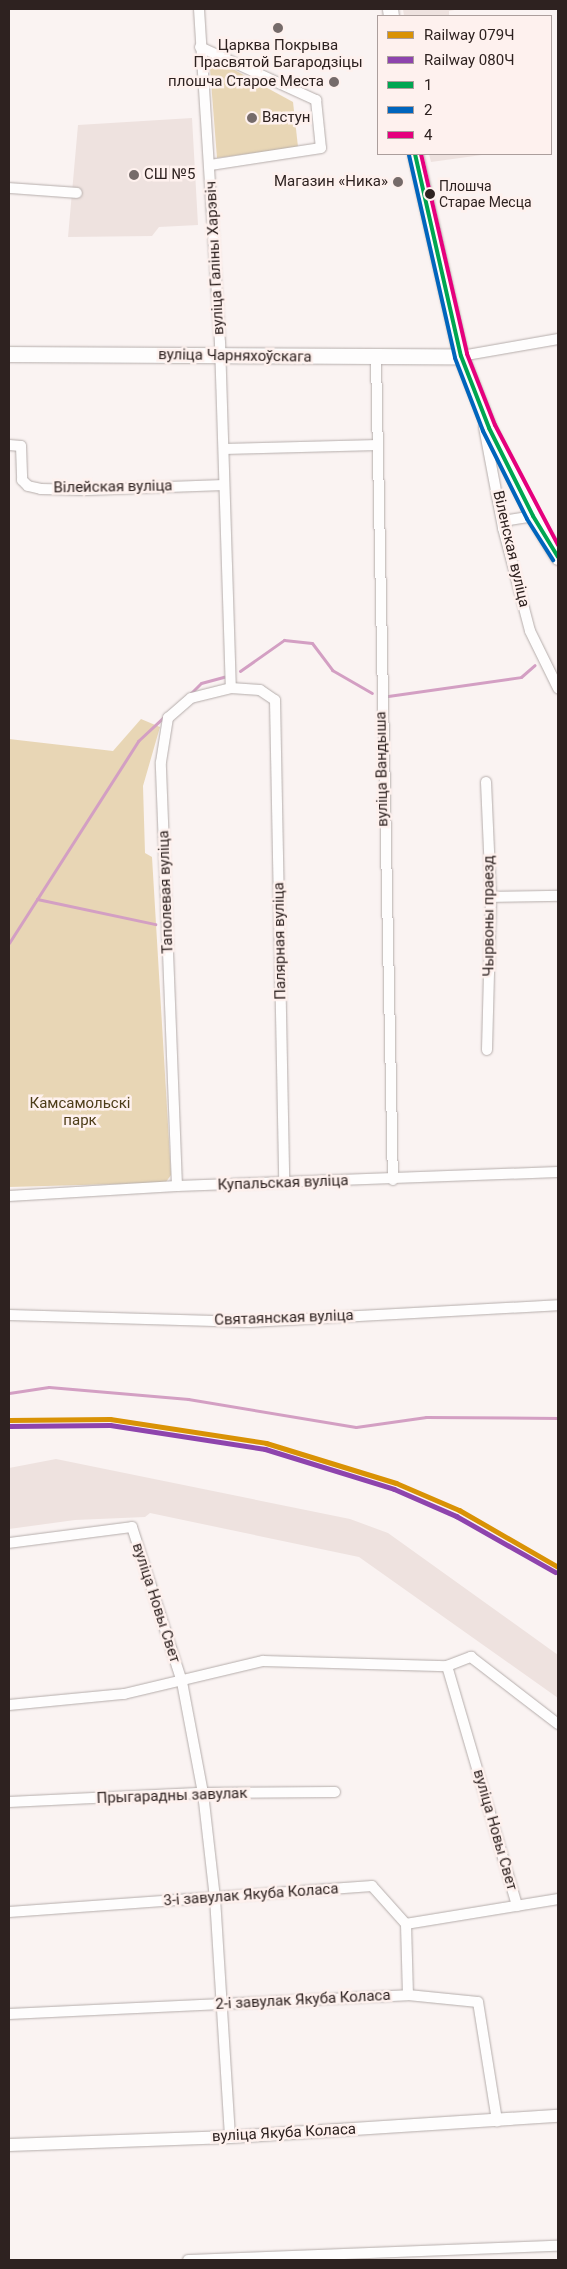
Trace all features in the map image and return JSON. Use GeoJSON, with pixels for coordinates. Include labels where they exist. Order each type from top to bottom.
{"type":"FeatureCollection","features":[{"type":"Feature","properties":{"kind":"main road","name":"Віленская вуліца"},"geometry":{"type":"LineString","coordinates":[[415,155],[461,356],[480,404],[533,516],[558,557]]}},
{"type":"Feature","properties":{"kind":"main road","name":"вуліца Чарняхоўскага"},"geometry":{"type":"LineString","coordinates":[[9,354],[376,358],[461,356]]}},
{"type":"Feature","properties":{"kind":"street","name":"вуліца Галіны Харэвіч"},"geometry":{"type":"LineString","coordinates":[[199,9],[221,355],[231,688]]}},
{"type":"Feature","properties":{"kind":"street"},"geometry":{"type":"LineString","coordinates":[[200,47],[316,100],[321,148],[210,165]]}},
{"type":"Feature","properties":{"kind":"street"},"geometry":{"type":"LineString","coordinates":[[9,188],[77,193]]}},
{"type":"Feature","properties":{"kind":"street"},"geometry":{"type":"LineString","coordinates":[[461,356],[558,339]]}},
{"type":"Feature","properties":{"kind":"street","name":"вуліца Вандыша"},"geometry":{"type":"LineString","coordinates":[[376,358],[393,1180]]}},
{"type":"Feature","properties":{"kind":"street","name":"Віленская вуліца"},"geometry":{"type":"LineString","coordinates":[[480,404],[503,528],[530,631],[558,688]]}},
{"type":"Feature","properties":{"kind":"street","name":"Вілейская вуліца"},"geometry":{"type":"LineString","coordinates":[[9,445],[21,446],[22,480],[28,486],[41,489],[224,484]]}},
{"type":"Feature","properties":{"kind":"street"},"geometry":{"type":"LineString","coordinates":[[224,449],[378,445]]}},
{"type":"Feature","properties":{"kind":"street"},"geometry":{"type":"LineString","coordinates":[[503,528],[509,520],[533,516]]}},
{"type":"Feature","properties":{"kind":"street","name":"Таполевая вуліца"},"geometry":{"type":"LineString","coordinates":[[177,1186],[161,762],[168,718],[191,698],[231,688],[260,690],[276,700]]}},
{"type":"Feature","properties":{"kind":"street","name":"Палярная вуліца"},"geometry":{"type":"LineString","coordinates":[[276,700],[284,1182]]}},
{"type":"Feature","properties":{"kind":"street","name":"Чырвоны праезд"},"geometry":{"type":"LineString","coordinates":[[486,782],[491,897],[487,1050]]}},
{"type":"Feature","properties":{"kind":"street"},"geometry":{"type":"LineString","coordinates":[[491,897],[558,896]]}},
{"type":"Feature","properties":{"kind":"street","name":"Купальская вуліца"},"geometry":{"type":"LineString","coordinates":[[9,1196],[177,1186],[393,1180],[558,1172]]}},
{"type":"Feature","properties":{"kind":"street","name":"Святаянская вуліца"},"geometry":{"type":"LineString","coordinates":[[9,1314],[249,1322],[558,1305]]}},
{"type":"Feature","properties":{"kind":"street","name":"вуліца Новы Свет"},"geometry":{"type":"LineString","coordinates":[[9,1543],[132,1527],[182,1682]]}},
{"type":"Feature","properties":{"kind":"street","name":"вуліца Новы Свет"},"geometry":{"type":"LineString","coordinates":[[9,1705],[124,1694],[182,1682],[263,1660],[447,1666],[471,1657],[558,1724]]}},
{"type":"Feature","properties":{"kind":"street","name":"вуліца Новы Свет"},"geometry":{"type":"LineString","coordinates":[[447,1666],[517,1906]]}},
{"type":"Feature","properties":{"kind":"street"},"geometry":{"type":"LineString","coordinates":[[182,1682],[203,1793],[215,1898],[230,2137]]}},
{"type":"Feature","properties":{"kind":"street","name":"Прыгарадны завулак"},"geometry":{"type":"LineString","coordinates":[[9,1802],[203,1793],[335,1792]]}},
{"type":"Feature","properties":{"kind":"street","name":"3-і завулак Якуба Коласа"},"geometry":{"type":"LineString","coordinates":[[9,1912],[372,1886],[406,1924]]}},
{"type":"Feature","properties":{"kind":"street","name":"вуліца Новы Свет"},"geometry":{"type":"LineString","coordinates":[[406,1924],[558,1899]]}},
{"type":"Feature","properties":{"kind":"street"},"geometry":{"type":"LineString","coordinates":[[406,1924],[408,1995]]}},
{"type":"Feature","properties":{"kind":"street","name":"2-і завулак Якуба Коласа"},"geometry":{"type":"LineString","coordinates":[[9,2014],[408,1995],[478,2002],[498,2120]]}},
{"type":"Feature","properties":{"kind":"street","name":"вуліца Якуба Коласа"},"geometry":{"type":"LineString","coordinates":[[9,2145],[230,2137],[558,2116]]}},
{"type":"Feature","properties":{"kind":"street"},"geometry":{"type":"LineString","coordinates":[[188,2260],[558,2246]]}},
{"type":"Feature","properties":{"kind":"shaded area"},"geometry":{"type":"Polygon","coordinates":[[[403,9],[460,9],[449,11],[449,15],[404,15],[403,9]]]}},
{"type":"Feature","properties":{"kind":"shaded area","name":"СШ №5"},"geometry":{"type":"Polygon","coordinates":[[[192,118],[198,225],[159,227],[152,236],[68,237],[78,125],[192,118]]]}},
{"type":"Feature","properties":{"kind":"shaded area"},"geometry":{"type":"Polygon","coordinates":[[[429,155],[482,155],[431,162],[429,155]]]}},
{"type":"Feature","properties":{"kind":"shaded area"},"geometry":{"type":"Polygon","coordinates":[[[56,1459],[350,1519],[388,1533],[558,1655],[558,1698],[359,1557],[150,1513],[145,1517],[75,1520],[9,1529],[9,1468],[56,1459]]]}},
{"type":"Feature","properties":{"kind":"green space"},"geometry":{"type":"Polygon","coordinates":[[[209,56],[293,102],[298,147],[217,158],[209,56]]]}},
{"type":"Feature","properties":{"kind":"green space","name":"Камсамольскі парк"},"geometry":{"type":"Polygon","coordinates":[[[141,719],[160,727],[143,786],[145,853],[152,857],[171,1175],[166,1182],[153,1183],[9,1187],[9,739],[113,751],[141,719]]]}},
{"type":"Feature","properties":{"kind":"waterway"},"geometry":{"type":"LineString","coordinates":[[240,671],[284,640],[312,643],[332,670],[372,693]]}},
{"type":"Feature","properties":{"kind":"waterway"},"geometry":{"type":"LineString","coordinates":[[388,696],[521,677],[535,665]]}},
{"type":"Feature","properties":{"kind":"waterway"},"geometry":{"type":"LineString","coordinates":[[188,696],[201,683],[224,677]]}},
{"type":"Feature","properties":{"kind":"waterway"},"geometry":{"type":"LineString","coordinates":[[9,943],[138,741],[164,717]]}},
{"type":"Feature","properties":{"kind":"waterway"},"geometry":{"type":"LineString","coordinates":[[37,899],[155,924]]}},
{"type":"Feature","properties":{"kind":"waterway"},"geometry":{"type":"LineString","coordinates":[[9,1393],[49,1387],[188,1399],[356,1427],[426,1417],[558,1418]]}},
{"type":"Feature","properties":{"kind":"rail line","name":"079Ч"},"geometry":{"type":"LineString","coordinates":[[9,1420],[110,1419],[266,1443],[396,1483],[459,1510],[558,1567]]}},
{"type":"Feature","properties":{"kind":"rail line","name":"080Ч"},"geometry":{"type":"LineString","coordinates":[[9,1426],[110,1425],[265,1449],[394,1489],[456,1516],[555,1572]]}},
{"type":"Feature","properties":{"kind":"transit line","name":"2"},"geometry":{"type":"LineString","coordinates":[[409,155],[455,358],[483,431],[527,519],[553,560]]}},
{"type":"Feature","properties":{"kind":"transit line","name":"1"},"geometry":{"type":"LineString","coordinates":[[415,155],[461,356],[489,428],[533,516],[558,557]]}},
{"type":"Feature","properties":{"kind":"transit line","name":"4"},"geometry":{"type":"LineString","coordinates":[[421,155],[467,354],[495,425],[558,545]]}},
{"type":"Feature","properties":{"kind":"place","name":"Царква Покрыва Прасвятой Багародзіцы"},"geometry":{"type":"Point","coordinates":[278,28]}},
{"type":"Feature","properties":{"kind":"place","name":"плошча Старое Места"},"geometry":{"type":"Point","coordinates":[334,82]}},
{"type":"Feature","properties":{"kind":"place","name":"Вястун"},"geometry":{"type":"Point","coordinates":[252,118]}},
{"type":"Feature","properties":{"kind":"place","name":"СШ №5"},"geometry":{"type":"Point","coordinates":[134,175]}},
{"type":"Feature","properties":{"kind":"place","name":"Магазин «Ника»"},"geometry":{"type":"Point","coordinates":[398,182]}},
{"type":"Feature","properties":{"kind":"place","name":"Плошча Старае Месца"},"geometry":{"type":"Point","coordinates":[430,194]}}]}
